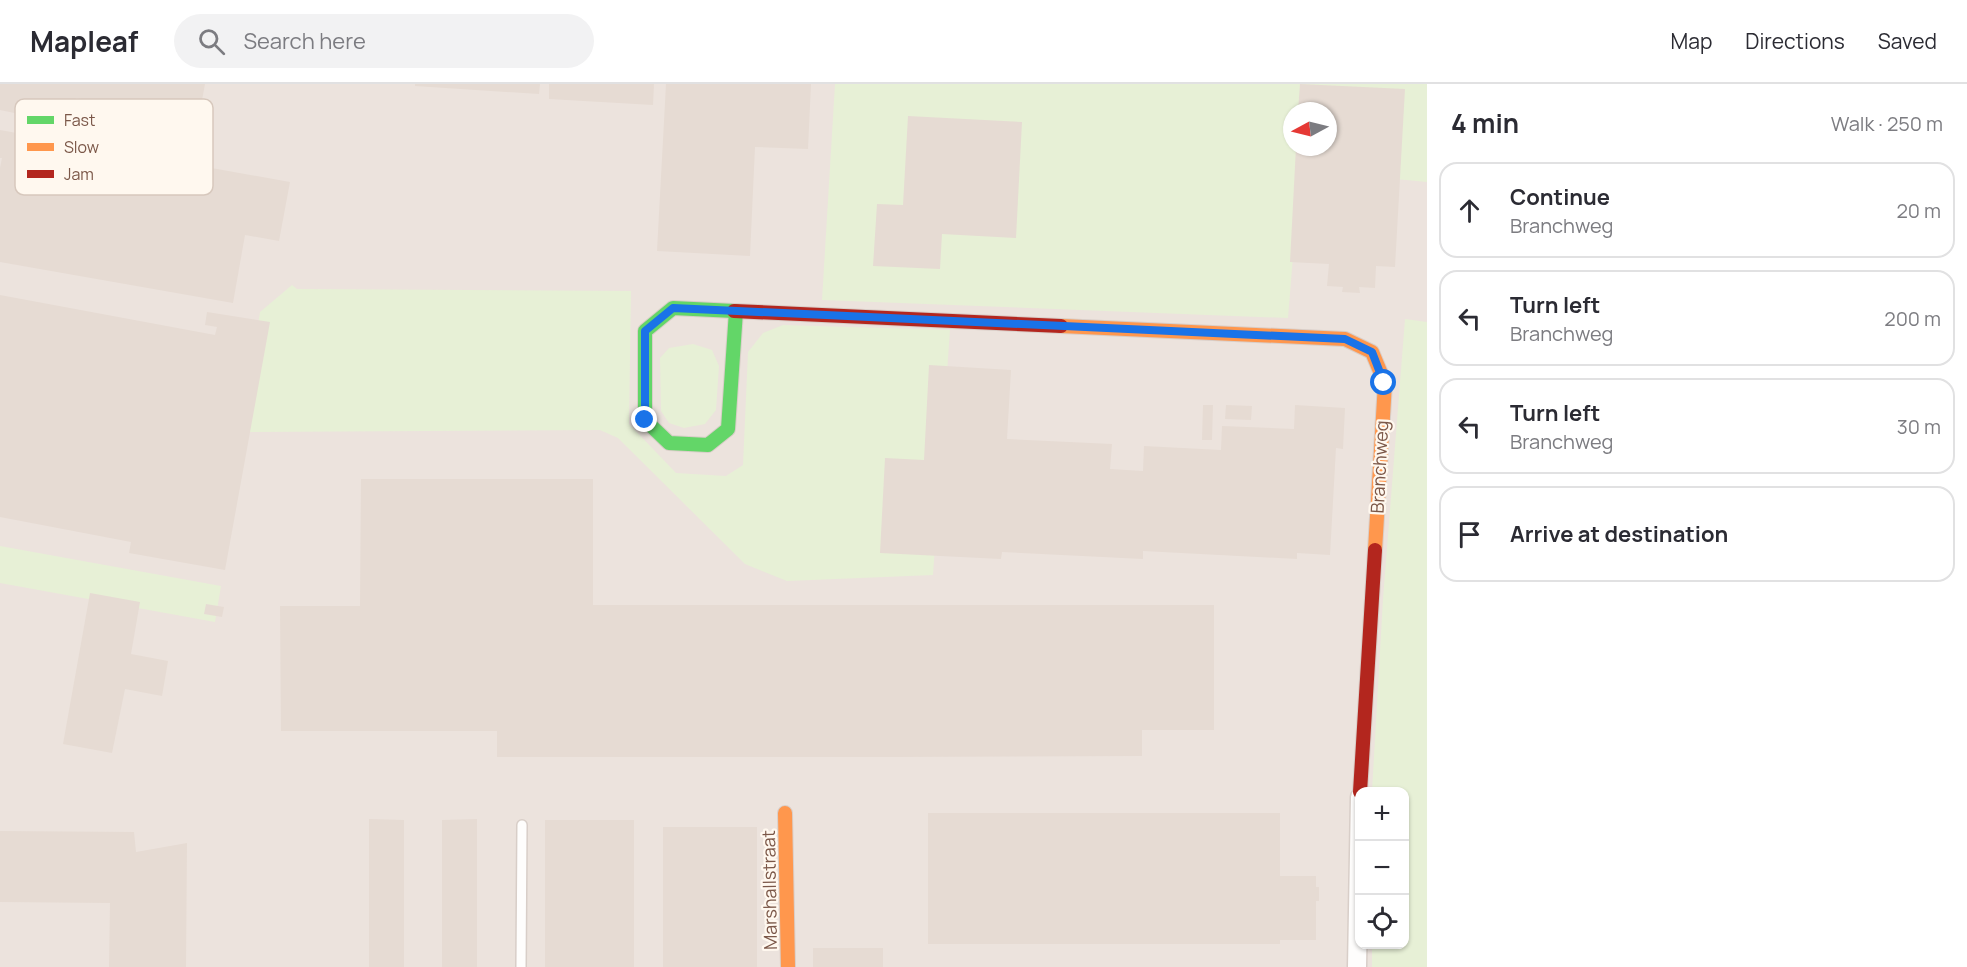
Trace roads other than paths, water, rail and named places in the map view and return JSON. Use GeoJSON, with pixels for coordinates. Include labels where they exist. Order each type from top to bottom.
{"type":"FeatureCollection","features":[{"type":"Feature","properties":{"kind":"street","name":"Branchweg"},"geometry":{"type":"LineString","coordinates":[[736,311],[728,429],[708,445],[669,443],[645,420],[645,331],[673,308],[1345,339],[1372,352],[1384,383],[1360,787]]}},
{"type":"Feature","properties":{"kind":"street","name":"Marshallstraat"},"geometry":{"type":"LineString","coordinates":[[785,813],[788,967]]}},
{"type":"Feature","properties":{"kind":"street"},"geometry":{"type":"LineString","coordinates":[[1358,967],[1359,841]]}},
{"type":"Feature","properties":{"kind":"lane"},"geometry":{"type":"LineString","coordinates":[[521,967],[522,825]]}}]}
